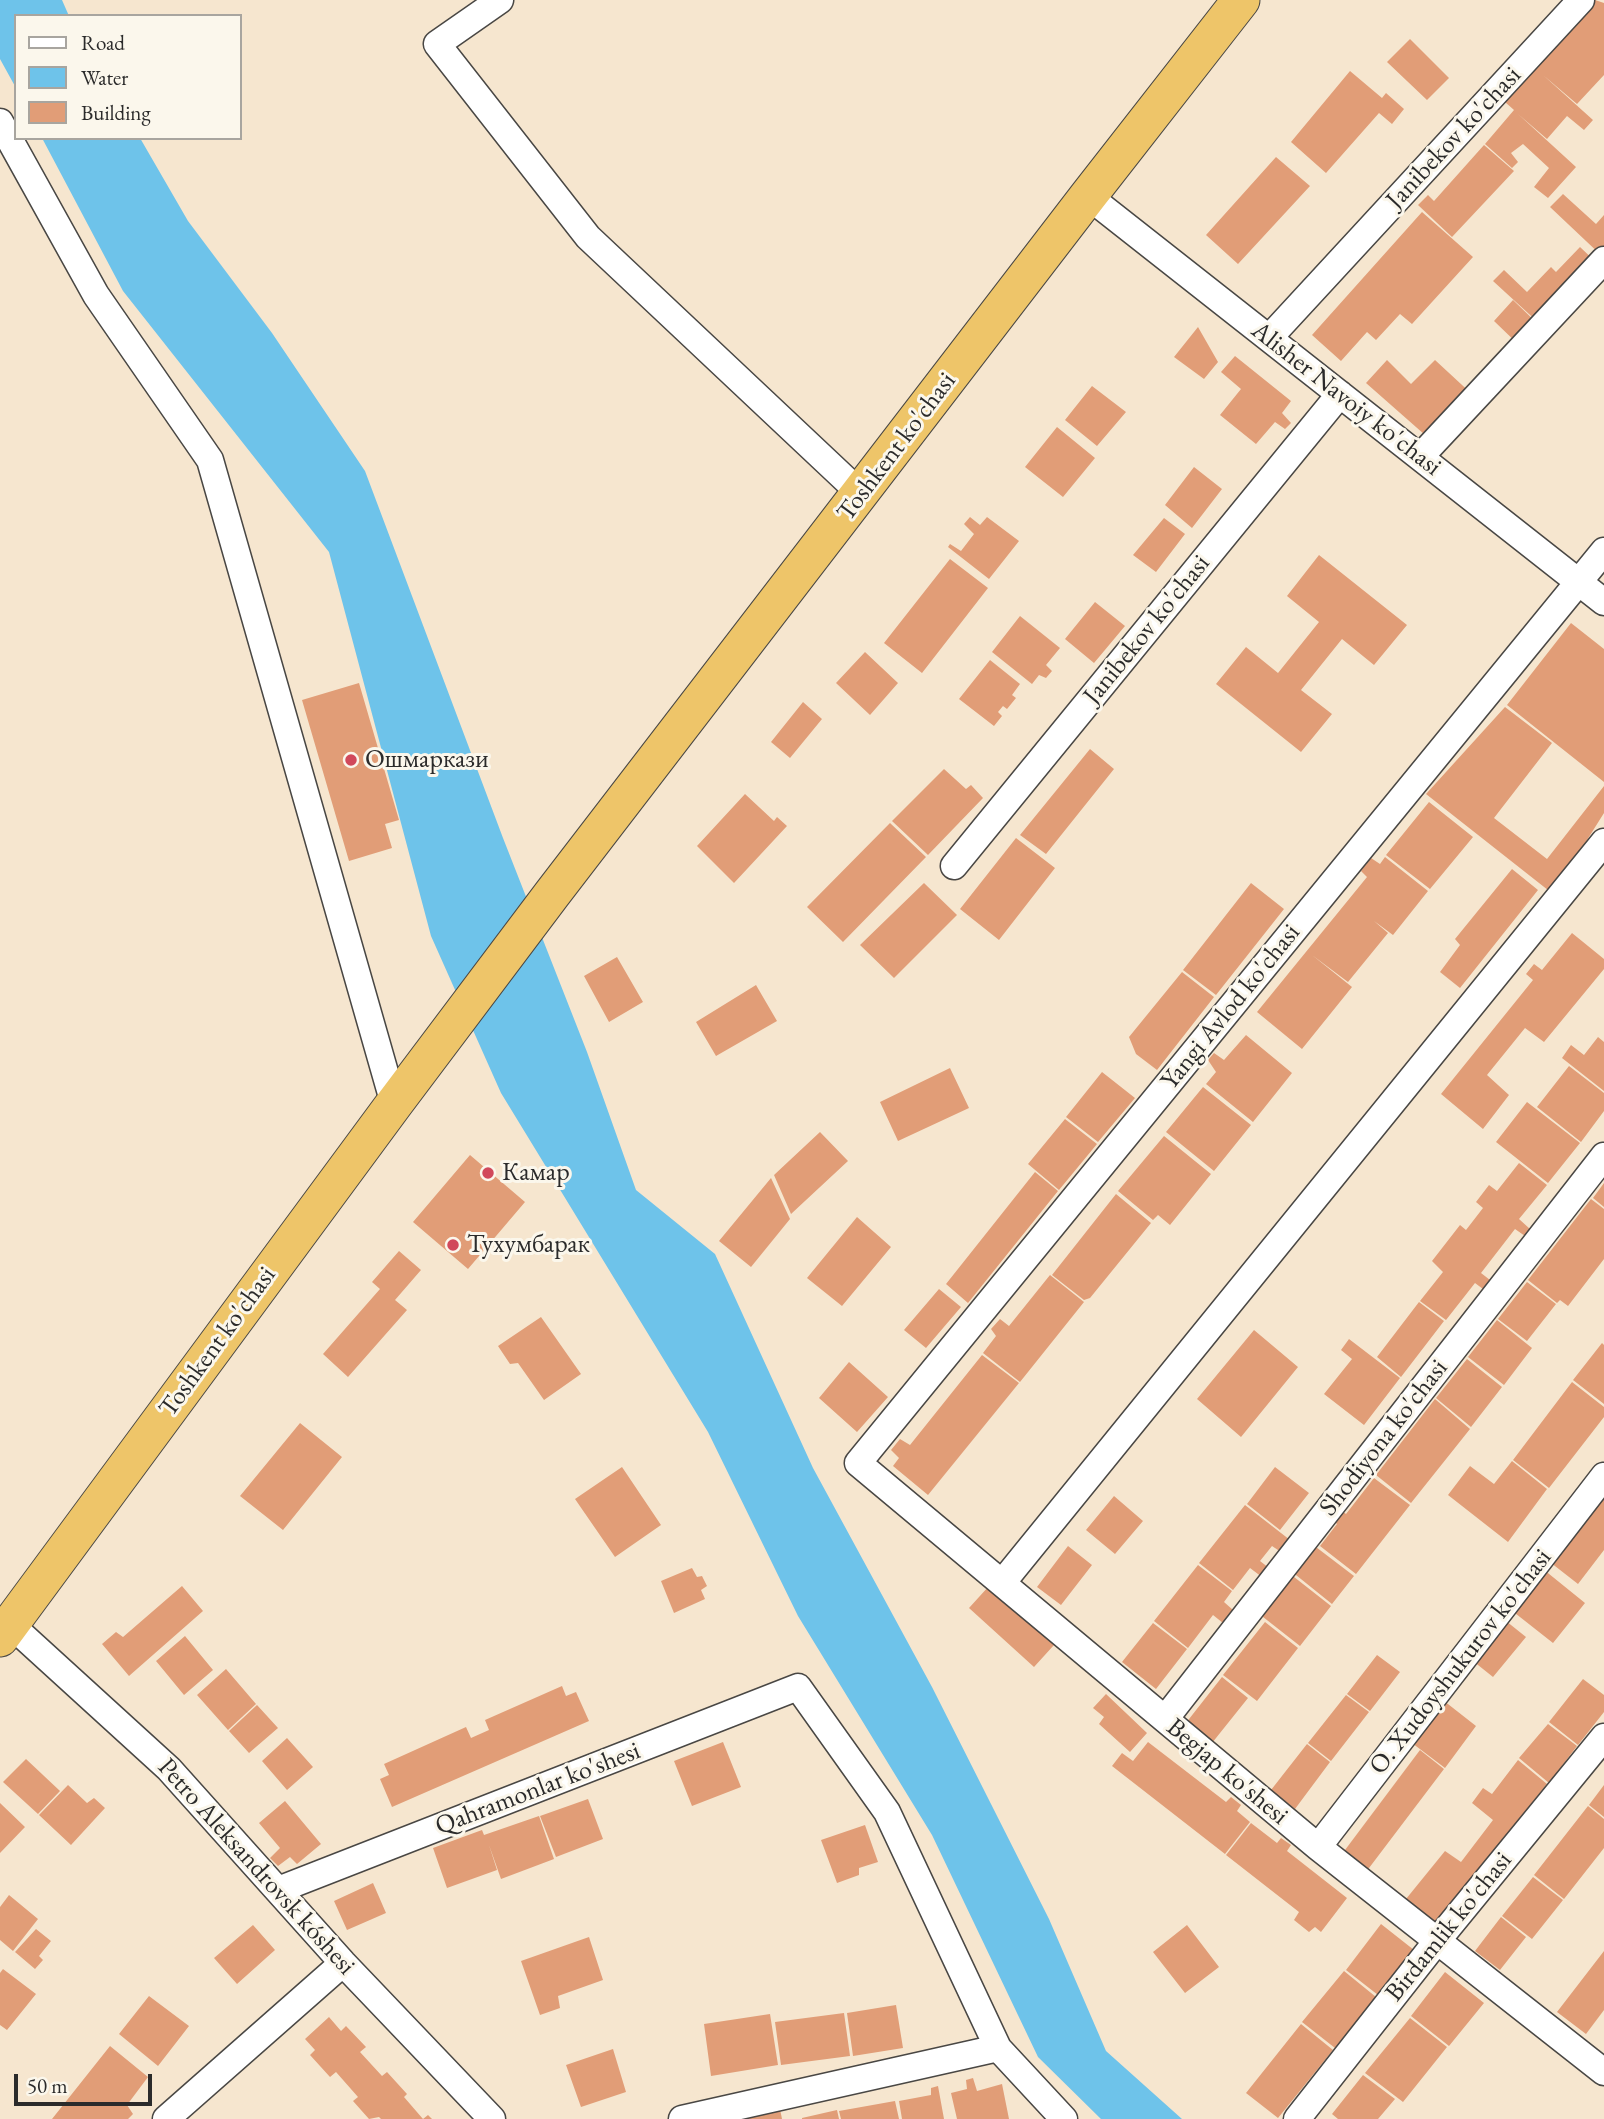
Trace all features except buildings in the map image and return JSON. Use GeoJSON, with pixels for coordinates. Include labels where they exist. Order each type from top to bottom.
{"type":"FeatureCollection","features":[{"type":"Feature","properties":{"kind":"highway","name":"Toshkent ko'chasi"},"geometry":{"type":"LineString","coordinates":[[5,1631],[552,894],[1241,0]]}},
{"type":"Feature","properties":{"kind":"street"},"geometry":{"type":"LineString","coordinates":[[500,0],[437,44],[588,237],[861,494]]}},
{"type":"Feature","properties":{"kind":"street","name":"Janibekov ko'chasi"},"geometry":{"type":"LineString","coordinates":[[1269,338],[1581,0]]}},
{"type":"Feature","properties":{"kind":"street"},"geometry":{"type":"LineString","coordinates":[[0,121],[96,295],[210,460],[394,1104]]}},
{"type":"Feature","properties":{"kind":"street","name":"Alisher Navoiy ko'chasi"},"geometry":{"type":"LineString","coordinates":[[1088,196],[1604,602]]}},
{"type":"Feature","properties":{"kind":"street"},"geometry":{"type":"LineString","coordinates":[[1420,457],[1604,260]]}},
{"type":"Feature","properties":{"kind":"street","name":"Janibekov ko'chasi"},"geometry":{"type":"LineString","coordinates":[[954,866],[1340,394]]}},
{"type":"Feature","properties":{"kind":"street","name":"Yangi Avlod ko'chasi"},"geometry":{"type":"LineString","coordinates":[[858,1463],[1604,551]]}},
{"type":"Feature","properties":{"kind":"street"},"geometry":{"type":"LineString","coordinates":[[1002,1583],[1604,842]]}},
{"type":"Feature","properties":{"kind":"street","name":"Shodiyona ko'chasi"},"geometry":{"type":"LineString","coordinates":[[1165,1719],[1604,1156]]}},
{"type":"Feature","properties":{"kind":"street","name":"Begjap ko'shesi"},"geometry":{"type":"LineString","coordinates":[[858,1463],[1318,1847],[1437,1941],[1600,2061]]}},
{"type":"Feature","properties":{"kind":"street","name":"O. Xudoyshukurov ko'chasi"},"geometry":{"type":"LineString","coordinates":[[1318,1847],[1604,1476]]}},
{"type":"Feature","properties":{"kind":"street","name":"Petro Aleksandrovsk kóshesi"},"geometry":{"type":"LineString","coordinates":[[5,1631],[169,1769],[343,1963],[492,2119]]}},
{"type":"Feature","properties":{"kind":"street","name":"Qahramonlar ko'shesi"},"geometry":{"type":"LineString","coordinates":[[278,1890],[798,1687],[887,1812],[998,2048]]}},
{"type":"Feature","properties":{"kind":"street","name":"Birdamlik ko'chasi"},"geometry":{"type":"LineString","coordinates":[[1297,2119],[1437,1941],[1604,1737]]}},
{"type":"Feature","properties":{"kind":"street"},"geometry":{"type":"LineString","coordinates":[[166,2119],[343,1963]]}},
{"type":"Feature","properties":{"kind":"street"},"geometry":{"type":"LineString","coordinates":[[682,2119],[998,2048],[1064,2119]]}},
{"type":"Feature","properties":{"kind":"water"},"geometry":{"type":"Polygon","coordinates":[[[0,0],[62,0],[68,14],[14,14],[14,84],[0,59],[0,0]]]}},
{"type":"Feature","properties":{"kind":"water"},"geometry":{"type":"Polygon","coordinates":[[[43,140],[141,140],[188,221],[272,333],[365,471],[587,1052],[636,1190],[715,1254],[813,1468],[932,1687],[1049,1919],[1106,2051],[1182,2119],[1101,2119],[1038,2057],[932,1835],[798,1616],[708,1432],[501,1093],[431,936],[329,552],[123,291],[43,140]]]}},
{"type":"Feature","properties":{"kind":"place","name":"Ошмаркази"},"geometry":{"type":"Point","coordinates":[351,760]}},
{"type":"Feature","properties":{"kind":"place","name":"Камар"},"geometry":{"type":"Point","coordinates":[488,1173]}},
{"type":"Feature","properties":{"kind":"place","name":"Тухумбарак"},"geometry":{"type":"Point","coordinates":[453,1245]}}]}
